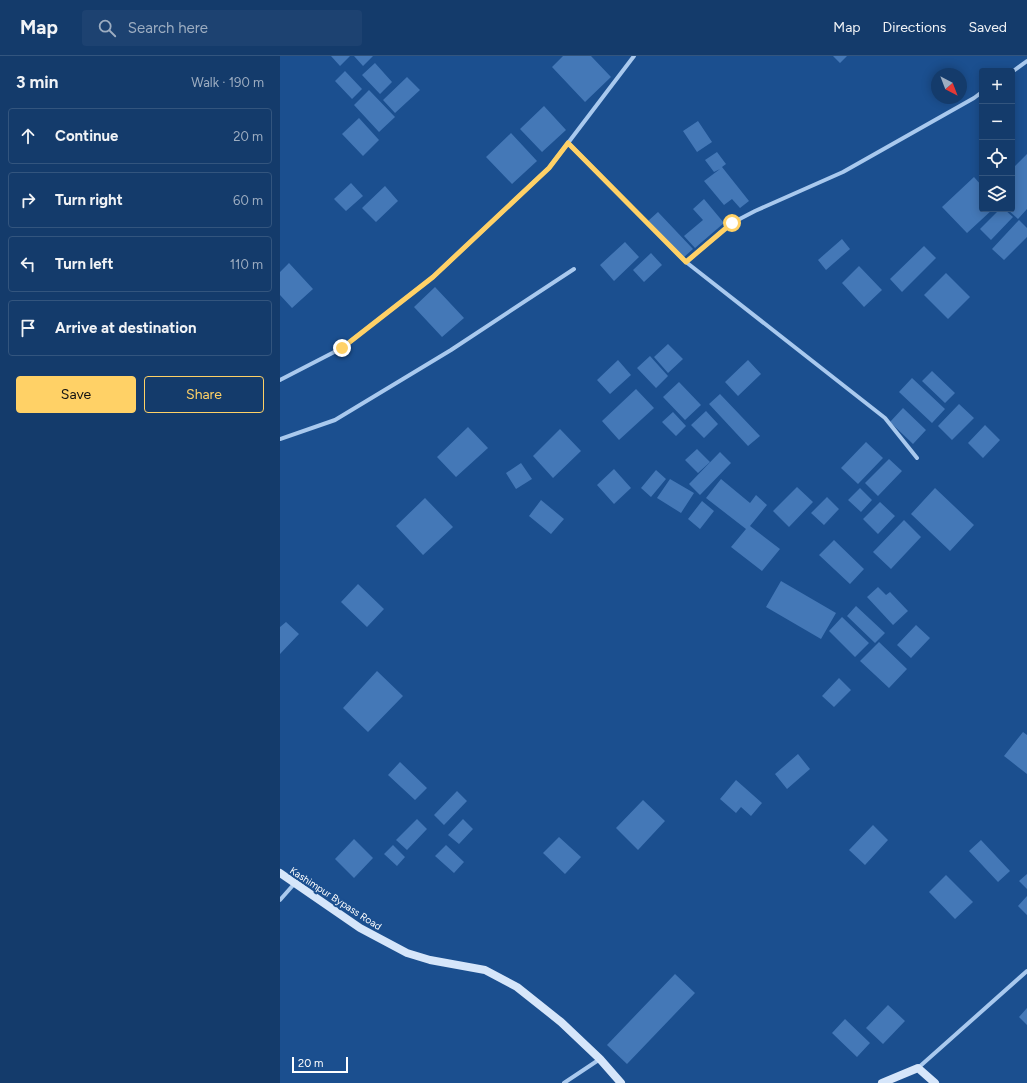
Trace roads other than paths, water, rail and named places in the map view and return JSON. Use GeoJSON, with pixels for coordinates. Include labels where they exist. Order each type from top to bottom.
{"type":"FeatureCollection","features":[{"type":"Feature","properties":{"kind":"main road","name":"Kashimpur Bypass Road"},"geometry":{"type":"LineString","coordinates":[[280,873],[360,928],[407,953],[430,960],[485,970],[517,987],[561,1022],[600,1059],[620,1083]]}},
{"type":"Feature","properties":{"kind":"main road"},"geometry":{"type":"LineString","coordinates":[[882,1083],[918,1068],[935,1083]]}},
{"type":"Feature","properties":{"kind":"street"},"geometry":{"type":"LineString","coordinates":[[280,380],[342,348],[433,277],[549,168],[634,56]]}},
{"type":"Feature","properties":{"kind":"street"},"geometry":{"type":"LineString","coordinates":[[1015,70],[1027,61]]}},
{"type":"Feature","properties":{"kind":"street"},"geometry":{"type":"LineString","coordinates":[[686,262],[732,223],[755,211],[844,172],[979,94]]}},
{"type":"Feature","properties":{"kind":"street"},"geometry":{"type":"LineString","coordinates":[[568,143],[686,262],[885,418],[917,458]]}},
{"type":"Feature","properties":{"kind":"street"},"geometry":{"type":"LineString","coordinates":[[280,439],[335,420],[451,350],[574,269]]}},
{"type":"Feature","properties":{"kind":"street"},"geometry":{"type":"LineString","coordinates":[[280,900],[295,883]]}},
{"type":"Feature","properties":{"kind":"street"},"geometry":{"type":"LineString","coordinates":[[918,1068],[1027,971]]}},
{"type":"Feature","properties":{"kind":"street"},"geometry":{"type":"LineString","coordinates":[[564,1083],[600,1059]]}}]}
